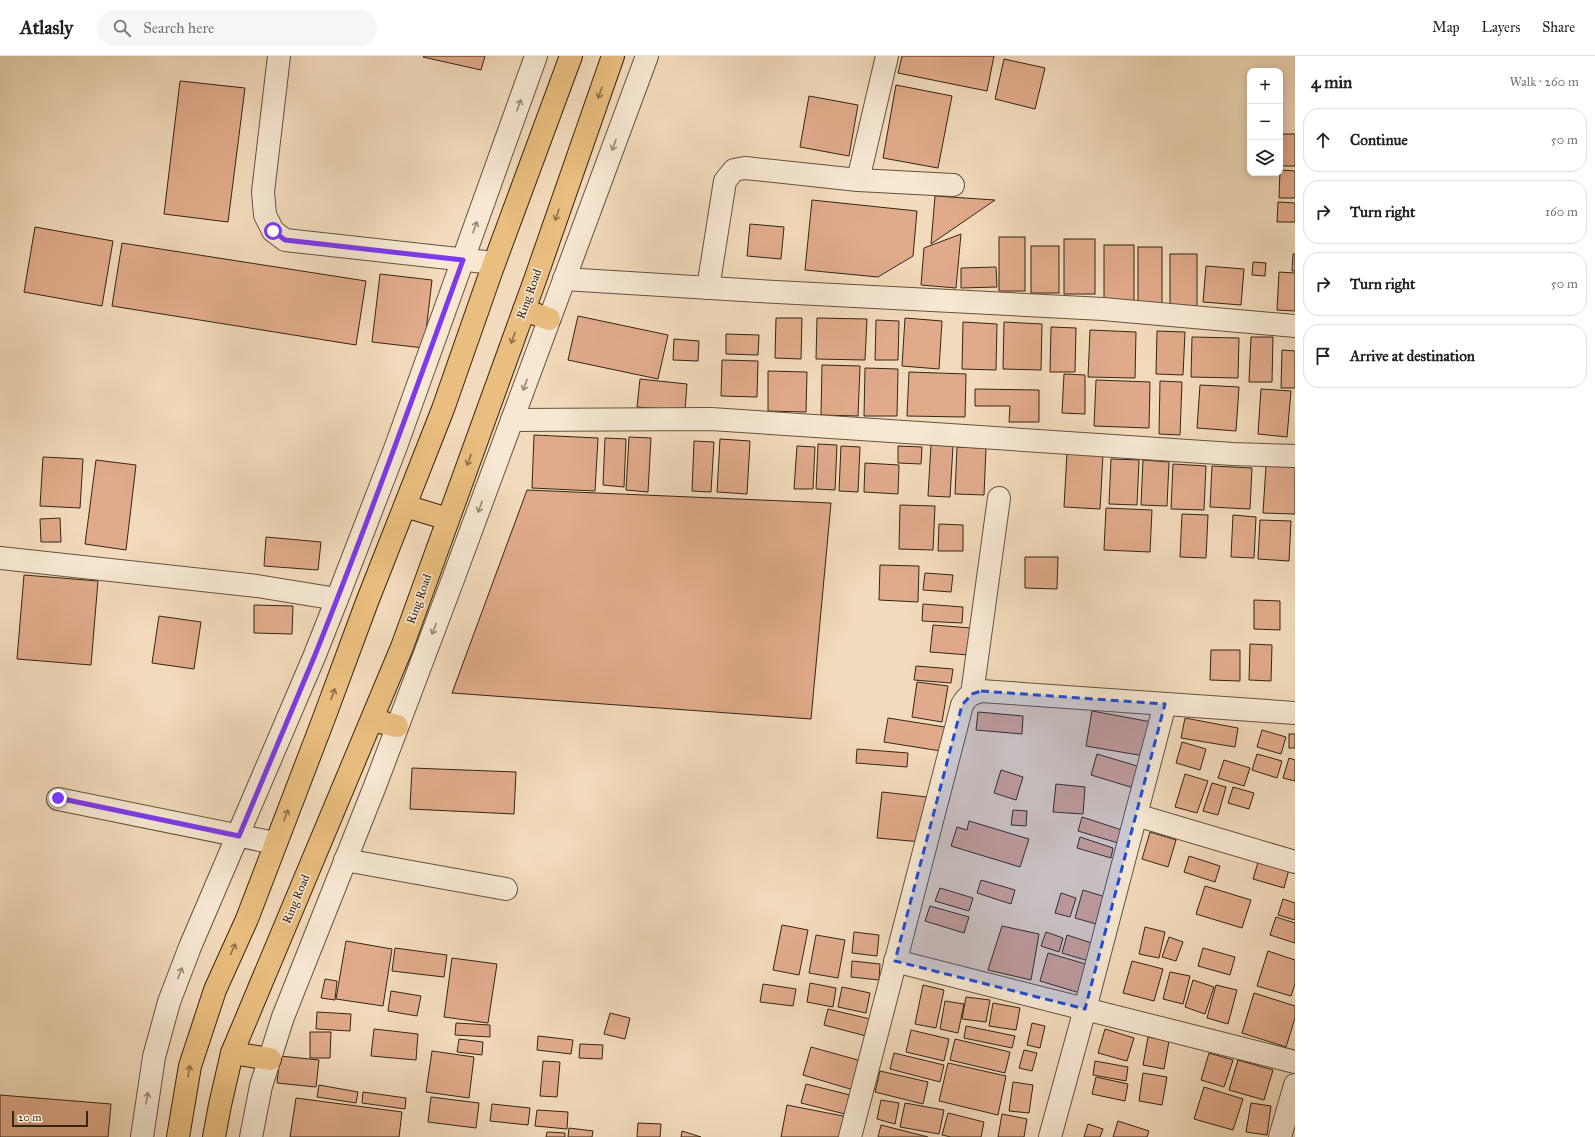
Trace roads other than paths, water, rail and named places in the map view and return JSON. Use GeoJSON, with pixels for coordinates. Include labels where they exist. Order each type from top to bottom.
{"type":"FeatureCollection","features":[{"type":"Feature","properties":{"kind":"highway"},"geometry":{"type":"LineString","coordinates":[[178,1137],[190,1066],[214,990],[247,919],[404,506],[443,409],[494,263],[572,56]]}},
{"type":"Feature","properties":{"kind":"highway","name":"Ring Road"},"geometry":{"type":"LineString","coordinates":[[214,1137],[232,1053],[402,647],[524,310],[613,56]]}},
{"type":"Feature","properties":{"kind":"highway"},"geometry":{"type":"LineString","coordinates":[[524,310],[549,319]]}},
{"type":"Feature","properties":{"kind":"highway"},"geometry":{"type":"LineString","coordinates":[[404,506],[448,519]]}},
{"type":"Feature","properties":{"kind":"highway"},"geometry":{"type":"LineString","coordinates":[[372,720],[397,726]]}},
{"type":"Feature","properties":{"kind":"highway"},"geometry":{"type":"LineString","coordinates":[[232,1053],[270,1059]]}},
{"type":"Feature","properties":{"kind":"street"},"geometry":{"type":"LineString","coordinates":[[279,56],[263,192],[265,215],[273,231],[285,240],[494,263]]}},
{"type":"Feature","properties":{"kind":"street"},"geometry":{"type":"LineString","coordinates":[[142,1137],[154,1057],[169,1002],[190,947],[239,836],[337,599],[397,442],[536,56]]}},
{"type":"Feature","properties":{"kind":"street"},"geometry":{"type":"LineString","coordinates":[[251,1137],[261,1086],[283,1017],[397,726],[647,56]]}},
{"type":"Feature","properties":{"kind":"street"},"geometry":{"type":"LineString","coordinates":[[858,180],[887,56]]}},
{"type":"Feature","properties":{"kind":"street"},"geometry":{"type":"LineString","coordinates":[[708,288],[725,181],[734,170],[745,168],[858,180],[954,185]]}},
{"type":"Feature","properties":{"kind":"street"},"geometry":{"type":"LineString","coordinates":[[564,279],[1103,309],[1295,326]]}},
{"type":"Feature","properties":{"kind":"street"},"geometry":{"type":"LineString","coordinates":[[512,420],[711,419],[1234,454],[1295,456]]}},
{"type":"Feature","properties":{"kind":"street"},"geometry":{"type":"LineString","coordinates":[[972,694],[999,498]]}},
{"type":"Feature","properties":{"kind":"street"},"geometry":{"type":"LineString","coordinates":[[0,558],[257,586],[337,599]]}},
{"type":"Feature","properties":{"kind":"street"},"geometry":{"type":"LineString","coordinates":[[850,1137],[962,705],[966,697],[981,691],[1295,713]]}},
{"type":"Feature","properties":{"kind":"street"},"geometry":{"type":"LineString","coordinates":[[1050,1137],[1165,704]]}},
{"type":"Feature","properties":{"kind":"street"},"geometry":{"type":"LineString","coordinates":[[58,798],[275,843]]}},
{"type":"Feature","properties":{"kind":"street"},"geometry":{"type":"LineString","coordinates":[[1136,815],[1295,862]]}},
{"type":"Feature","properties":{"kind":"street"},"geometry":{"type":"LineString","coordinates":[[345,860],[506,889]]}},
{"type":"Feature","properties":{"kind":"street"},"geometry":{"type":"LineString","coordinates":[[895,961],[1295,1062]]}},
{"type":"Feature","properties":{"kind":"street"},"geometry":{"type":"LineString","coordinates":[[1280,1137],[1295,1085]]}}]}
